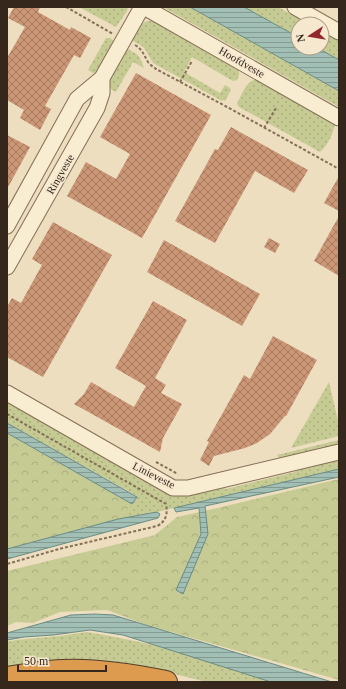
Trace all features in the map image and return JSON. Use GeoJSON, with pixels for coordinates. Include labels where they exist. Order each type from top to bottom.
{"type":"FeatureCollection","features":[{"type":"Feature","properties":{"kind":"highway"},"geometry":{"type":"LineString","coordinates":[[7,678],[30,674],[80,671],[129,675],[166,682]]}},
{"type":"Feature","properties":{"kind":"street","name":"Ringveste"},"geometry":{"type":"LineString","coordinates":[[7,226],[77,99],[102,78],[143,7]]}},
{"type":"Feature","properties":{"kind":"street","name":"Hoofdveste"},"geometry":{"type":"LineString","coordinates":[[143,7],[339,118]]}},
{"type":"Feature","properties":{"kind":"street"},"geometry":{"type":"LineString","coordinates":[[295,7],[339,32]]}},
{"type":"Feature","properties":{"kind":"street","name":"Ringveste"},"geometry":{"type":"LineString","coordinates":[[7,267],[97,108],[102,93],[102,78]]}},
{"type":"Feature","properties":{"kind":"street","name":"Linieveste"},"geometry":{"type":"LineString","coordinates":[[7,394],[173,488],[188,488],[339,452]]}},
{"type":"Feature","properties":{"kind":"path"},"geometry":{"type":"LineString","coordinates":[[66,7],[138,47],[156,69],[339,169]]}},
{"type":"Feature","properties":{"kind":"path"},"geometry":{"type":"LineString","coordinates":[[180,82],[192,61]]}},
{"type":"Feature","properties":{"kind":"path"},"geometry":{"type":"LineString","coordinates":[[264,128],[276,108]]}},
{"type":"Feature","properties":{"kind":"path"},"geometry":{"type":"LineString","coordinates":[[7,414],[166,504],[167,510],[167,516],[162,524],[157,526],[59,549],[7,564]]}},
{"type":"Feature","properties":{"kind":"path"},"geometry":{"type":"LineString","coordinates":[[152,459],[180,475]]}},
{"type":"Feature","properties":{"kind":"green space"},"geometry":{"type":"Polygon","coordinates":[[[79,7],[128,7],[127,11],[116,27],[79,7]]]}},
{"type":"Feature","properties":{"kind":"green space"},"geometry":{"type":"Polygon","coordinates":[[[163,7],[190,7],[339,91],[339,107],[163,7]]]}},
{"type":"Feature","properties":{"kind":"green space"},"geometry":{"type":"Polygon","coordinates":[[[244,7],[278,7],[294,16],[290,16],[290,33],[244,7]]]}},
{"type":"Feature","properties":{"kind":"green space"},"geometry":{"type":"Polygon","coordinates":[[[147,21],[157,22],[236,67],[239,75],[237,80],[233,81],[192,57],[184,72],[220,93],[225,85],[230,88],[231,90],[225,101],[222,101],[153,63],[145,49],[130,39],[139,26],[147,21]]]}},
{"type":"Feature","properties":{"kind":"green space"},"geometry":{"type":"Polygon","coordinates":[[[330,36],[339,41],[339,60],[330,55],[330,36]]]}},
{"type":"Feature","properties":{"kind":"green space"},"geometry":{"type":"Polygon","coordinates":[[[106,38],[115,41],[97,72],[93,73],[88,70],[106,38]]]}},
{"type":"Feature","properties":{"kind":"green space"},"geometry":{"type":"Polygon","coordinates":[[[126,48],[138,55],[144,68],[133,62],[116,92],[109,88],[106,82],[126,48]]]}},
{"type":"Feature","properties":{"kind":"green space"},"geometry":{"type":"Polygon","coordinates":[[[261,77],[335,122],[326,146],[320,152],[239,107],[237,104],[248,84],[251,81],[261,77]]]}},
{"type":"Feature","properties":{"kind":"green space"},"geometry":{"type":"Polygon","coordinates":[[[329,382],[339,425],[339,436],[291,448],[329,382]]]}},
{"type":"Feature","properties":{"kind":"green space"},"geometry":{"type":"Polygon","coordinates":[[[7,400],[176,494],[220,486],[226,489],[295,472],[299,467],[339,457],[339,469],[157,512],[118,519],[132,504],[137,496],[7,423],[7,400]]]}},
{"type":"Feature","properties":{"kind":"green space"},"geometry":{"type":"Polygon","coordinates":[[[7,433],[132,504],[118,519],[7,549],[7,433]]]}},
{"type":"Feature","properties":{"kind":"green space"},"geometry":{"type":"Polygon","coordinates":[[[339,440],[339,447],[281,460],[277,455],[339,440]]]}},
{"type":"Feature","properties":{"kind":"green space"},"geometry":{"type":"Polygon","coordinates":[[[339,479],[339,680],[144,624],[107,610],[60,612],[33,623],[16,622],[7,626],[7,571],[155,535],[177,517],[339,479]]]}},
{"type":"Feature","properties":{"kind":"green space"},"geometry":{"type":"Polygon","coordinates":[[[87,632],[164,648],[291,682],[207,682],[138,665],[101,661],[7,669],[7,642],[87,632]]]}},
{"type":"Feature","properties":{"kind":"water"},"geometry":{"type":"Polygon","coordinates":[[[190,7],[244,7],[290,33],[290,56],[330,55],[339,60],[339,91],[190,7]]]}},
{"type":"Feature","properties":{"kind":"water"},"geometry":{"type":"Polygon","coordinates":[[[7,423],[137,497],[132,504],[7,433],[7,423]]]}},
{"type":"Feature","properties":{"kind":"water"},"geometry":{"type":"Polygon","coordinates":[[[339,469],[339,477],[205,506],[208,534],[183,594],[176,590],[201,534],[199,508],[176,512],[174,508],[339,469]]]}},
{"type":"Feature","properties":{"kind":"water"},"geometry":{"type":"Polygon","coordinates":[[[157,512],[160,514],[158,518],[7,559],[7,549],[118,519],[157,512]]]}},
{"type":"Feature","properties":{"kind":"water"},"geometry":{"type":"Polygon","coordinates":[[[71,615],[113,615],[332,682],[271,682],[123,635],[90,630],[7,640],[7,633],[71,615]]]}},
{"type":"Feature","properties":{"kind":"building"},"geometry":{"type":"Polygon","coordinates":[[[14,7],[40,7],[38,12],[70,30],[71,27],[91,38],[80,58],[74,55],[45,106],[51,109],[40,130],[20,118],[24,110],[7,100],[7,58],[25,27],[8,18],[14,7]]]}},
{"type":"Feature","properties":{"kind":"building"},"geometry":{"type":"Polygon","coordinates":[[[136,73],[211,115],[142,238],[67,196],[86,162],[116,179],[130,154],[100,137],[136,73]]]}},
{"type":"Feature","properties":{"kind":"building"},"geometry":{"type":"Polygon","coordinates":[[[231,127],[308,170],[294,193],[255,171],[215,243],[175,221],[215,149],[218,150],[231,127]]]}},
{"type":"Feature","properties":{"kind":"building"},"geometry":{"type":"Polygon","coordinates":[[[7,135],[30,147],[7,189],[7,135]]]}},
{"type":"Feature","properties":{"kind":"building"},"geometry":{"type":"Polygon","coordinates":[[[339,176],[339,211],[324,203],[339,176]]]}},
{"type":"Feature","properties":{"kind":"building"},"geometry":{"type":"Polygon","coordinates":[[[339,216],[339,276],[314,261],[339,216]]]}},
{"type":"Feature","properties":{"kind":"building"},"geometry":{"type":"Polygon","coordinates":[[[53,222],[112,255],[43,377],[7,357],[7,307],[12,298],[21,303],[42,265],[32,259],[53,222]]]}},
{"type":"Feature","properties":{"kind":"building"},"geometry":{"type":"Polygon","coordinates":[[[269,238],[280,244],[275,253],[264,247],[269,238]]]}},
{"type":"Feature","properties":{"kind":"building"},"geometry":{"type":"Polygon","coordinates":[[[164,240],[260,294],[242,326],[147,272],[164,240]]]}},
{"type":"Feature","properties":{"kind":"building"},"geometry":{"type":"Polygon","coordinates":[[[153,301],[187,320],[155,378],[166,385],[161,393],[182,404],[163,438],[160,452],[74,404],[84,394],[91,382],[134,407],[146,386],[115,368],[153,301]]]}},
{"type":"Feature","properties":{"kind":"building"},"geometry":{"type":"Polygon","coordinates":[[[273,336],[317,360],[286,416],[270,434],[257,443],[245,448],[214,456],[209,466],[200,460],[209,442],[207,441],[244,375],[250,379],[273,336]]]}}]}
